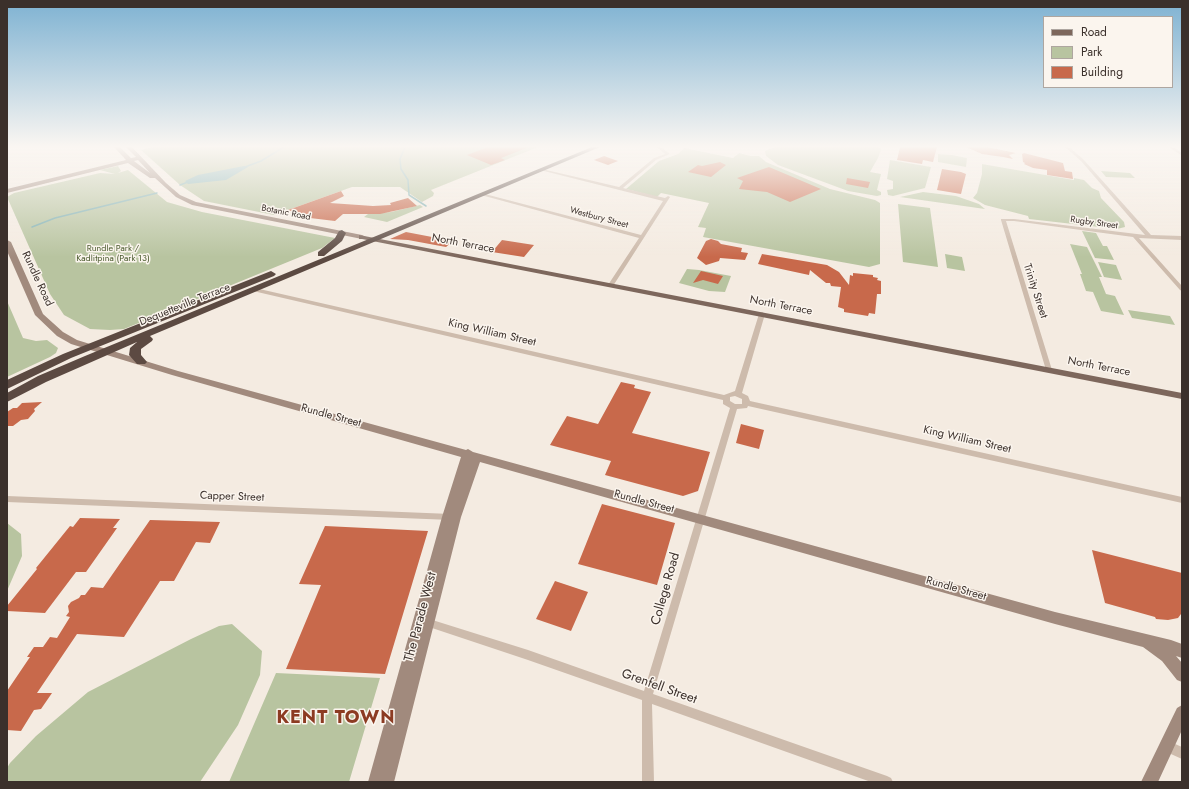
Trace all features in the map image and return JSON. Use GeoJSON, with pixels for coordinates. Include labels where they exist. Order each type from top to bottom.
{"type":"FeatureCollection","features":[{"type":"Feature","properties":{"kind":"highway","name":"Dequetteville Terrace"},"geometry":{"type":"LineString","coordinates":[[7,398],[42,379],[176,322],[321,254],[490,184]]}},
{"type":"Feature","properties":{"kind":"highway","name":"Dequetteville Terrace"},"geometry":{"type":"LineString","coordinates":[[7,385],[49,364],[90,347],[375,240],[509,184]]}},
{"type":"Feature","properties":{"kind":"highway"},"geometry":{"type":"LineString","coordinates":[[451,200],[470,200]]}},
{"type":"Feature","properties":{"kind":"highway"},"geometry":{"type":"LineString","coordinates":[[321,254],[339,239],[342,233]]}},
{"type":"Feature","properties":{"kind":"highway"},"geometry":{"type":"LineString","coordinates":[[141,362],[135,355],[136,348],[144,341],[176,322]]}},
{"type":"Feature","properties":{"kind":"main road"},"geometry":{"type":"LineString","coordinates":[[7,190],[34,184]]}},
{"type":"Feature","properties":{"kind":"main road","name":"Botanic Road"},"geometry":{"type":"LineString","coordinates":[[164,184],[178,196],[194,204],[362,237]]}},
{"type":"Feature","properties":{"kind":"main road","name":"North Terrace"},"geometry":{"type":"LineString","coordinates":[[362,237],[1182,396]]}},
{"type":"Feature","properties":{"kind":"main road","name":"Rundle Road"},"geometry":{"type":"LineString","coordinates":[[7,242],[39,314],[60,334],[74,342],[106,352]]}},
{"type":"Feature","properties":{"kind":"main road","name":"Rundle Street"},"geometry":{"type":"LineString","coordinates":[[106,352],[1182,652]]}},
{"type":"Feature","properties":{"kind":"main road","name":"The Parade West"},"geometry":{"type":"LineString","coordinates":[[376,782],[424,621],[452,517],[472,455]]}},
{"type":"Feature","properties":{"kind":"main road","name":"The Parade West"},"geometry":{"type":"LineString","coordinates":[[386,782],[424,621]]}},
{"type":"Feature","properties":{"kind":"main road"},"geometry":{"type":"LineString","coordinates":[[1144,641],[1167,656],[1182,675]]}},
{"type":"Feature","properties":{"kind":"main road"},"geometry":{"type":"LineString","coordinates":[[1149,782],[1181,719]]}},
{"type":"Feature","properties":{"kind":"street"},"geometry":{"type":"LineString","coordinates":[[599,184],[667,198],[611,285]]}},
{"type":"Feature","properties":{"kind":"street"},"geometry":{"type":"LineString","coordinates":[[620,189],[626,184]]}},
{"type":"Feature","properties":{"kind":"street"},"geometry":{"type":"LineString","coordinates":[[1103,184],[1150,237]]}},
{"type":"Feature","properties":{"kind":"street","name":"Westbury Street"},"geometry":{"type":"LineString","coordinates":[[483,195],[642,237]]}},
{"type":"Feature","properties":{"kind":"street","name":"Rugby Street"},"geometry":{"type":"LineString","coordinates":[[1005,219],[1135,236],[1182,238]]}},
{"type":"Feature","properties":{"kind":"street","name":"Trinity Street"},"geometry":{"type":"LineString","coordinates":[[1005,219],[1002,222],[1049,370]]}},
{"type":"Feature","properties":{"kind":"street"},"geometry":{"type":"LineString","coordinates":[[1135,236],[1182,289]]}},
{"type":"Feature","properties":{"kind":"street","name":"King William Street"},"geometry":{"type":"LineString","coordinates":[[250,287],[725,398]]}},
{"type":"Feature","properties":{"kind":"street"},"geometry":{"type":"LineString","coordinates":[[738,394],[762,314]]}},
{"type":"Feature","properties":{"kind":"street"},"geometry":{"type":"LineString","coordinates":[[731,394],[738,394],[746,398],[746,403],[740,407],[734,407],[728,404],[725,398],[731,394]]}},
{"type":"Feature","properties":{"kind":"street","name":"King William Street"},"geometry":{"type":"LineString","coordinates":[[746,403],[1182,500]]}},
{"type":"Feature","properties":{"kind":"street","name":"College Road"},"geometry":{"type":"LineString","coordinates":[[648,782],[647,697],[734,407]]}},
{"type":"Feature","properties":{"kind":"street","name":"Capper Street"},"geometry":{"type":"LineString","coordinates":[[7,499],[452,517]]}},
{"type":"Feature","properties":{"kind":"street","name":"Grenfell Street"},"geometry":{"type":"LineString","coordinates":[[424,621],[528,655],[887,782]]}},
{"type":"Feature","properties":{"kind":"street"},"geometry":{"type":"LineString","coordinates":[[1166,746],[1182,753]]}},
{"type":"Feature","properties":{"kind":"green space","name":"Rundle Park / Kadlitpina (Park 13)"},"geometry":{"type":"Polygon","coordinates":[[[53,184],[145,184],[167,202],[202,212],[335,238],[322,248],[124,329],[90,329],[64,315],[50,294],[7,197],[14,193],[53,184]]]}},
{"type":"Feature","properties":{"kind":"green space"},"geometry":{"type":"Polygon","coordinates":[[[179,184],[446,184],[431,190],[434,193],[433,196],[422,202],[400,187],[352,187],[274,215],[204,201],[179,184]]]}},
{"type":"Feature","properties":{"kind":"green space"},"geometry":{"type":"Polygon","coordinates":[[[632,184],[818,184],[830,189],[875,200],[880,203],[880,264],[869,267],[703,237],[706,228],[698,227],[709,203],[661,193],[657,197],[626,189],[632,184]]]}},
{"type":"Feature","properties":{"kind":"green space"},"geometry":{"type":"Polygon","coordinates":[[[829,184],[879,184],[877,190],[881,192],[881,195],[877,196],[848,191],[829,184]]]}},
{"type":"Feature","properties":{"kind":"green space"},"geometry":{"type":"Polygon","coordinates":[[[893,184],[926,184],[925,188],[893,196],[888,195],[887,190],[893,189],[893,184]]]}},
{"type":"Feature","properties":{"kind":"green space"},"geometry":{"type":"Polygon","coordinates":[[[979,184],[1088,184],[1092,188],[1099,191],[1101,198],[1124,222],[1125,227],[1117,229],[1029,219],[1028,216],[985,205],[973,198],[977,193],[979,184]]]}},
{"type":"Feature","properties":{"kind":"green space"},"geometry":{"type":"Polygon","coordinates":[[[923,192],[956,196],[979,204],[985,209],[900,197],[923,192]]]}},
{"type":"Feature","properties":{"kind":"green space"},"geometry":{"type":"Polygon","coordinates":[[[898,204],[930,208],[938,267],[903,262],[898,204]]]}},
{"type":"Feature","properties":{"kind":"green space"},"geometry":{"type":"Polygon","coordinates":[[[420,205],[423,207],[387,222],[364,217],[368,214],[391,212],[420,205]]]}},
{"type":"Feature","properties":{"kind":"green space"},"geometry":{"type":"Polygon","coordinates":[[[1082,231],[1096,233],[1103,246],[1107,246],[1114,260],[1095,258],[1082,231]]]}},
{"type":"Feature","properties":{"kind":"green space"},"geometry":{"type":"Polygon","coordinates":[[[1070,244],[1087,247],[1102,277],[1099,277],[1106,294],[1115,296],[1124,315],[1101,311],[1093,292],[1086,291],[1080,274],[1082,274],[1070,244]]]}},
{"type":"Feature","properties":{"kind":"green space"},"geometry":{"type":"Polygon","coordinates":[[[945,254],[962,257],[965,271],[947,268],[945,254]]]}},
{"type":"Feature","properties":{"kind":"green space"},"geometry":{"type":"Polygon","coordinates":[[[1098,262],[1116,265],[1122,280],[1104,277],[1098,262]]]}},
{"type":"Feature","properties":{"kind":"green space"},"geometry":{"type":"Polygon","coordinates":[[[687,269],[731,276],[725,292],[709,291],[679,283],[687,269]]]}},
{"type":"Feature","properties":{"kind":"green space"},"geometry":{"type":"Polygon","coordinates":[[[7,301],[23,338],[36,341],[47,340],[58,348],[56,353],[50,357],[7,377],[7,301]]]}},
{"type":"Feature","properties":{"kind":"green space"},"geometry":{"type":"Polygon","coordinates":[[[1128,310],[1170,316],[1175,325],[1132,318],[1128,310]]]}},
{"type":"Feature","properties":{"kind":"green space"},"geometry":{"type":"Polygon","coordinates":[[[7,523],[21,534],[22,556],[7,591],[7,523]]]}},
{"type":"Feature","properties":{"kind":"green space"},"geometry":{"type":"Polygon","coordinates":[[[232,624],[262,651],[260,675],[238,725],[200,782],[7,782],[7,768],[10,763],[36,736],[88,692],[191,639],[219,626],[232,624]]]}},
{"type":"Feature","properties":{"kind":"green space"},"geometry":{"type":"Polygon","coordinates":[[[276,673],[380,678],[349,782],[229,782],[276,673]]]}},
{"type":"Feature","properties":{"kind":"building"},"geometry":{"type":"Polygon","coordinates":[[[742,184],[809,184],[821,189],[790,202],[767,192],[739,189],[742,184]]]}},
{"type":"Feature","properties":{"kind":"building"},"geometry":{"type":"Polygon","coordinates":[[[846,184],[869,184],[868,188],[846,184]]]}},
{"type":"Feature","properties":{"kind":"building"},"geometry":{"type":"Polygon","coordinates":[[[938,184],[964,184],[961,194],[937,190],[938,184]]]}},
{"type":"Feature","properties":{"kind":"building"},"geometry":{"type":"Polygon","coordinates":[[[341,191],[344,196],[330,203],[373,206],[391,205],[390,203],[408,198],[417,206],[380,214],[343,214],[335,221],[310,218],[288,210],[341,191]]]}},
{"type":"Feature","properties":{"kind":"building"},"geometry":{"type":"Polygon","coordinates":[[[406,232],[453,241],[446,247],[408,240],[390,239],[406,232]]]}},
{"type":"Feature","properties":{"kind":"building"},"geometry":{"type":"Polygon","coordinates":[[[711,239],[718,241],[721,244],[742,248],[741,252],[748,253],[745,260],[720,258],[719,261],[706,265],[697,258],[706,241],[711,239]]]}},
{"type":"Feature","properties":{"kind":"building"},"geometry":{"type":"Polygon","coordinates":[[[502,240],[534,245],[524,257],[492,252],[502,240]]]}},
{"type":"Feature","properties":{"kind":"building"},"geometry":{"type":"Polygon","coordinates":[[[762,254],[827,265],[839,272],[849,285],[850,275],[853,276],[853,273],[873,275],[873,277],[878,278],[877,280],[881,281],[881,294],[877,294],[875,314],[869,313],[868,316],[844,312],[844,309],[838,307],[841,287],[831,286],[830,283],[826,283],[810,270],[809,275],[758,264],[762,254]]]}},
{"type":"Feature","properties":{"kind":"building"},"geometry":{"type":"Polygon","coordinates":[[[701,271],[723,276],[718,284],[703,280],[693,283],[701,271]]]}},
{"type":"Feature","properties":{"kind":"building"},"geometry":{"type":"Polygon","coordinates":[[[621,382],[635,385],[634,388],[651,392],[632,433],[710,452],[698,491],[683,496],[605,475],[611,461],[550,445],[567,416],[598,424],[621,382]]]}},
{"type":"Feature","properties":{"kind":"building"},"geometry":{"type":"Polygon","coordinates":[[[42,402],[34,409],[35,411],[28,419],[21,420],[13,426],[7,426],[7,412],[13,408],[17,408],[22,403],[42,402]]]}},
{"type":"Feature","properties":{"kind":"building"},"geometry":{"type":"Polygon","coordinates":[[[741,424],[764,430],[759,449],[736,443],[741,424]]]}},
{"type":"Feature","properties":{"kind":"building"},"geometry":{"type":"Polygon","coordinates":[[[602,504],[675,523],[657,585],[578,564],[602,504]]]}},
{"type":"Feature","properties":{"kind":"building"},"geometry":{"type":"Polygon","coordinates":[[[80,518],[120,519],[113,528],[117,528],[86,572],[76,572],[45,613],[7,611],[7,606],[37,569],[36,568],[70,526],[73,527],[80,518]]]}},
{"type":"Feature","properties":{"kind":"building"},"geometry":{"type":"Polygon","coordinates":[[[150,520],[220,522],[210,543],[196,542],[174,581],[160,581],[124,637],[77,634],[37,693],[52,693],[41,709],[34,710],[21,731],[7,730],[7,691],[30,657],[27,657],[34,647],[43,647],[50,637],[57,638],[70,617],[66,616],[69,612],[68,606],[71,602],[79,598],[81,595],[85,595],[91,587],[103,588],[150,520]]]}},
{"type":"Feature","properties":{"kind":"building"},"geometry":{"type":"Polygon","coordinates":[[[325,526],[428,531],[385,674],[286,669],[321,585],[299,584],[325,526]]]}},
{"type":"Feature","properties":{"kind":"building"},"geometry":{"type":"Polygon","coordinates":[[[1092,550],[1182,573],[1181,614],[1178,618],[1168,620],[1156,619],[1155,617],[1105,603],[1092,550]]]}},
{"type":"Feature","properties":{"kind":"building"},"geometry":{"type":"Polygon","coordinates":[[[555,581],[588,592],[571,631],[536,619],[555,581]]]}},
{"type":"Feature","properties":{"kind":"waterway"},"geometry":{"type":"LineString","coordinates":[[408,184],[409,195],[426,206]]}},
{"type":"Feature","properties":{"kind":"waterway"},"geometry":{"type":"LineString","coordinates":[[32,227],[55,218],[157,193]]}},
{"type":"Feature","properties":{"kind":"district","name":"KENT TOWN"},"geometry":{"type":"Point","coordinates":[336,719]}}]}
